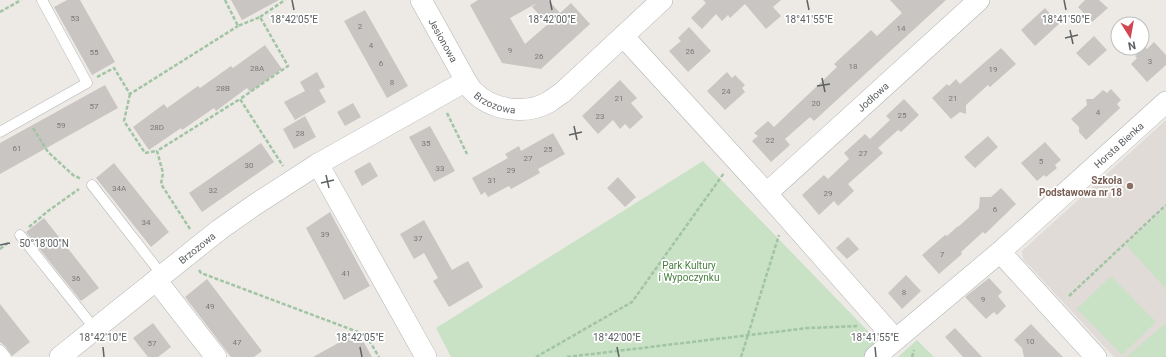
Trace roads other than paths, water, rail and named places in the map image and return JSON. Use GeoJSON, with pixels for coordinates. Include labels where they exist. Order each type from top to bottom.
{"type":"FeatureCollection","features":[{"type":"Feature","properties":{"kind":"street","name":"Jesionowa"},"geometry":{"type":"LineString","coordinates":[[421,0],[466,81]]}},
{"type":"Feature","properties":{"kind":"street","name":"Brzozowa"},"geometry":{"type":"LineString","coordinates":[[60,357],[219,230],[318,164],[466,81],[473,91],[491,103],[505,108],[518,110],[534,108],[549,102],[562,92],[662,0]]}},
{"type":"Feature","properties":{"kind":"street","name":"Jodłowa"},"geometry":{"type":"LineString","coordinates":[[767,193],[980,0]]}},
{"type":"Feature","properties":{"kind":"street"},"geometry":{"type":"LineString","coordinates":[[623,36],[767,193],[896,340]]}},
{"type":"Feature","properties":{"kind":"street","name":"Horsta Bienka"},"geometry":{"type":"LineString","coordinates":[[875,357],[1000,252],[1166,102]]}},
{"type":"Feature","properties":{"kind":"street"},"geometry":{"type":"LineString","coordinates":[[318,164],[426,357]]}},
{"type":"Feature","properties":{"kind":"street"},"geometry":{"type":"LineString","coordinates":[[1000,252],[1096,357]]}},
{"type":"Feature","properties":{"kind":"street"},"geometry":{"type":"LineString","coordinates":[[159,278],[216,357]]}},
{"type":"Feature","properties":{"kind":"lane"},"geometry":{"type":"LineString","coordinates":[[0,132],[87,83],[42,0]]}},
{"type":"Feature","properties":{"kind":"lane"},"geometry":{"type":"LineString","coordinates":[[90,184],[159,278]]}},
{"type":"Feature","properties":{"kind":"lane"},"geometry":{"type":"LineString","coordinates":[[20,235],[95,329]]}},
{"type":"Feature","properties":{"kind":"lane"},"geometry":{"type":"LineString","coordinates":[[0,350],[6,357]]}},
{"type":"Feature","properties":{"kind":"place","name":"Szkoła Podstawowa nr 18"},"geometry":{"type":"Point","coordinates":[1130,186]}},
{"type":"Feature","properties":{"kind":"park label","name":"Park Kultury i Wypoczynku"},"geometry":{"type":"Point","coordinates":[689,270]}}]}
